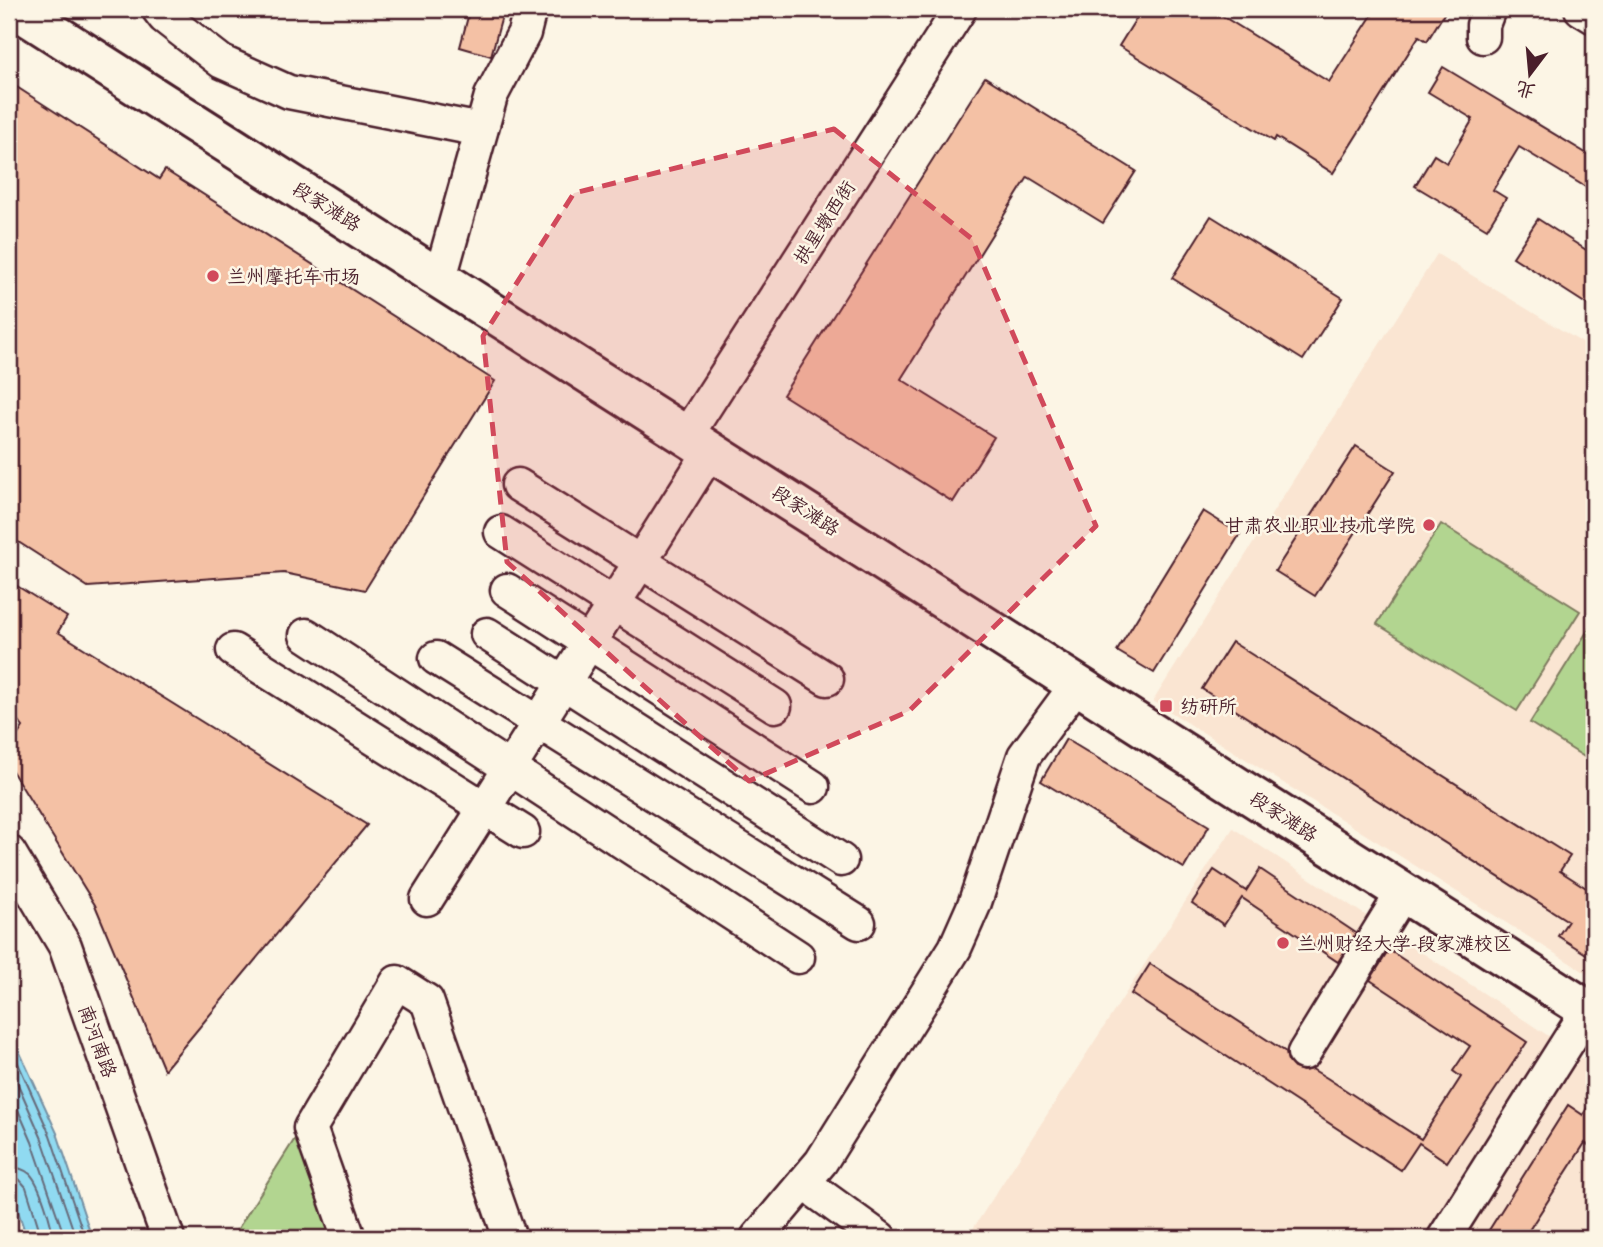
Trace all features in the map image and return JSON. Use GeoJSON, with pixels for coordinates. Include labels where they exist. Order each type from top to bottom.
{"type":"FeatureCollection","features":[{"type":"Feature","properties":{"kind":"main road","name":"段家滩路"},"geometry":{"type":"LineString","coordinates":[[16,9],[1591,1012]]}},
{"type":"Feature","properties":{"kind":"street"},"geometry":{"type":"LineString","coordinates":[[158,9],[164,17],[222,62],[289,92],[481,130]]}},
{"type":"Feature","properties":{"kind":"street"},"geometry":{"type":"LineString","coordinates":[[440,278],[491,96],[524,33],[530,9]]}},
{"type":"Feature","properties":{"kind":"street","name":"拱星墩西街"},"geometry":{"type":"LineString","coordinates":[[426,899],[640,562],[699,442],[960,9]]}},
{"type":"Feature","properties":{"kind":"street"},"geometry":{"type":"LineString","coordinates":[[1581,9],[1594,17]]}},
{"type":"Feature","properties":{"kind":"street"},"geometry":{"type":"LineString","coordinates":[[518,485],[827,679]]}},
{"type":"Feature","properties":{"kind":"street"},"geometry":{"type":"LineString","coordinates":[[501,532],[775,706]]}},
{"type":"Feature","properties":{"kind":"street"},"geometry":{"type":"LineString","coordinates":[[507,590],[813,787]]}},
{"type":"Feature","properties":{"kind":"street"},"geometry":{"type":"LineString","coordinates":[[487,634],[841,860]]}},
{"type":"Feature","properties":{"kind":"street"},"geometry":{"type":"LineString","coordinates":[[306,635],[798,957]]}},
{"type":"Feature","properties":{"kind":"street"},"geometry":{"type":"LineString","coordinates":[[233,650],[523,832]]}},
{"type":"Feature","properties":{"kind":"street"},"geometry":{"type":"LineString","coordinates":[[436,658],[859,923]]}},
{"type":"Feature","properties":{"kind":"street"},"geometry":{"type":"LineString","coordinates":[[757,1238],[821,1162],[955,948],[974,905],[1024,755],[1077,684]]}},
{"type":"Feature","properties":{"kind":"street","name":"南河南路"},"geometry":{"type":"LineString","coordinates":[[9,852],[65,946],[169,1238]]}},
{"type":"Feature","properties":{"kind":"street"},"geometry":{"type":"LineString","coordinates":[[1304,1053],[1403,892]]}},
{"type":"Feature","properties":{"kind":"street"},"geometry":{"type":"LineString","coordinates":[[349,1238],[310,1128],[397,982],[428,1001],[510,1238]]}},
{"type":"Feature","properties":{"kind":"street"},"geometry":{"type":"LineString","coordinates":[[1444,1238],[1591,1012]]}},
{"type":"Feature","properties":{"kind":"street"},"geometry":{"type":"LineString","coordinates":[[804,1183],[880,1238]]}},
{"type":"Feature","properties":{"kind":"highlighted area"},"geometry":{"type":"Polygon","coordinates":[[[834,129],[972,239],[1096,526],[909,711],[749,781],[507,562],[483,336],[574,193],[834,129]]]}},
{"type":"Feature","properties":{"kind":"shaded area","name":"甘肃农业职业技术学院"},"geometry":{"type":"Polygon","coordinates":[[[1437,254],[1594,350],[1594,978],[1153,701],[1437,254]]]}},
{"type":"Feature","properties":{"kind":"shaded area","name":"兰州财经大学-段家滩校区"},"geometry":{"type":"Polygon","coordinates":[[[1233,828],[1594,1066],[1594,1238],[967,1238],[1233,828]]]}},
{"type":"Feature","properties":{"kind":"green space"},"geometry":{"type":"Polygon","coordinates":[[[1441,524],[1580,611],[1517,711],[1377,624],[1441,524]]]}},
{"type":"Feature","properties":{"kind":"green space"},"geometry":{"type":"Polygon","coordinates":[[[1594,623],[1594,763],[1530,723],[1594,623]]]}},
{"type":"Feature","properties":{"kind":"green space"},"geometry":{"type":"Polygon","coordinates":[[[296,1137],[332,1238],[232,1238],[296,1137]]]}},
{"type":"Feature","properties":{"kind":"water"},"geometry":{"type":"Polygon","coordinates":[[[9,1029],[57,1133],[92,1238],[27,1238],[9,1184],[9,1029]]]}},
{"type":"Feature","properties":{"kind":"building"},"geometry":{"type":"Polygon","coordinates":[[[470,9],[504,9],[491,56],[460,47],[470,9]]]}},
{"type":"Feature","properties":{"kind":"building"},"geometry":{"type":"Polygon","coordinates":[[[1142,9],[1211,9],[1329,82],[1376,9],[1447,9],[1427,41],[1419,36],[1333,173],[1276,137],[1274,141],[1119,46],[1142,9]]]}},
{"type":"Feature","properties":{"kind":"building"},"geometry":{"type":"Polygon","coordinates":[[[1443,67],[1594,158],[1594,192],[1519,147],[1493,190],[1506,198],[1487,229],[1415,186],[1434,155],[1447,163],[1473,119],[1428,92],[1443,67]]]}},
{"type":"Feature","properties":{"kind":"building"},"geometry":{"type":"Polygon","coordinates":[[[985,77],[1136,171],[1103,223],[1028,177],[901,379],[994,437],[953,502],[783,395],[985,77]]]}},
{"type":"Feature","properties":{"kind":"building","name":"兰州摩托车市场"},"geometry":{"type":"Polygon","coordinates":[[[9,82],[159,179],[165,170],[495,381],[365,590],[284,573],[88,587],[9,536],[9,82]]]}},
{"type":"Feature","properties":{"kind":"building"},"geometry":{"type":"Polygon","coordinates":[[[1211,216],[1343,298],[1303,360],[1172,278],[1211,216]]]}},
{"type":"Feature","properties":{"kind":"building"},"geometry":{"type":"Polygon","coordinates":[[[1538,219],[1594,255],[1594,309],[1513,257],[1538,219]]]}},
{"type":"Feature","properties":{"kind":"building"},"geometry":{"type":"Polygon","coordinates":[[[1356,446],[1395,471],[1315,596],[1275,571],[1356,446]]]}},
{"type":"Feature","properties":{"kind":"building"},"geometry":{"type":"Polygon","coordinates":[[[1203,511],[1240,534],[1154,673],[1117,651],[1203,511]]]}},
{"type":"Feature","properties":{"kind":"building"},"geometry":{"type":"Polygon","coordinates":[[[9,581],[67,617],[58,632],[367,825],[164,1070],[95,905],[9,766],[9,748],[23,727],[9,709],[9,581]]]}},
{"type":"Feature","properties":{"kind":"building"},"geometry":{"type":"Polygon","coordinates":[[[1232,642],[1570,856],[1560,871],[1594,893],[1594,959],[1558,936],[1568,921],[1202,689],[1232,642]]]}},
{"type":"Feature","properties":{"kind":"building"},"geometry":{"type":"Polygon","coordinates":[[[1066,739],[1209,826],[1184,868],[1041,781],[1066,739]]]}},
{"type":"Feature","properties":{"kind":"building"},"geometry":{"type":"Polygon","coordinates":[[[1260,869],[1356,933],[1338,962],[1242,898],[1224,925],[1192,903],[1214,870],[1246,891],[1260,869]]]}},
{"type":"Feature","properties":{"kind":"building"},"geometry":{"type":"Polygon","coordinates":[[[1389,950],[1527,1042],[1447,1162],[1419,1143],[1401,1170],[1131,994],[1150,964],[1286,1052],[1288,1061],[1294,1068],[1303,1071],[1312,1069],[1421,1139],[1461,1077],[1453,1071],[1470,1046],[1370,980],[1389,950]]]}},
{"type":"Feature","properties":{"kind":"building"},"geometry":{"type":"Polygon","coordinates":[[[1594,1096],[1594,1149],[1585,1143],[1524,1238],[1484,1238],[1568,1105],[1583,1115],[1594,1096]]]}},
{"type":"Feature","properties":{"kind":"place","name":"兰州摩托车市场"},"geometry":{"type":"Point","coordinates":[213,276]}},
{"type":"Feature","properties":{"kind":"place","name":"甘肃农业职业技术学院"},"geometry":{"type":"Point","coordinates":[1429,525]}},
{"type":"Feature","properties":{"kind":"place","name":"纺研所"},"geometry":{"type":"Point","coordinates":[1166,706]}},
{"type":"Feature","properties":{"kind":"place","name":"兰州财经大学-段家滩校区"},"geometry":{"type":"Point","coordinates":[1283,943]}}]}
